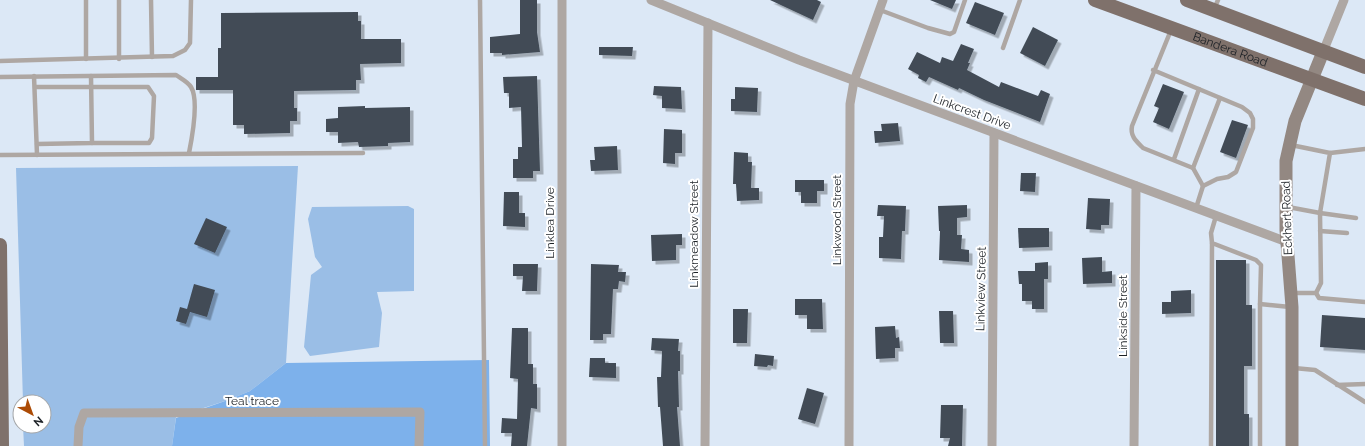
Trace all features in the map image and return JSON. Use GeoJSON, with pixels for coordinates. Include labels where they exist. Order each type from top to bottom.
{"type":"FeatureCollection","features":[{"type":"Feature","properties":{"kind":"main road","name":"Bandera Road"},"geometry":{"type":"LineString","coordinates":[[1095,0],[1365,99]]}},
{"type":"Feature","properties":{"kind":"main road"},"geometry":{"type":"LineString","coordinates":[[1186,0],[1216,5],[1323,52],[1365,68]]}},
{"type":"Feature","properties":{"kind":"main road","name":"Eckhert Road"},"geometry":{"type":"LineString","coordinates":[[1292,446],[1292,294],[1285,206],[1286,161],[1295,121],[1323,52]]}},
{"type":"Feature","properties":{"kind":"main road"},"geometry":{"type":"LineString","coordinates":[[0,245],[0,380],[2,446]]}},
{"type":"Feature","properties":{"kind":"street","name":"Linklea Drive"},"geometry":{"type":"LineString","coordinates":[[562,0],[562,446]]}},
{"type":"Feature","properties":{"kind":"street","name":"Linkcrest Drive"},"geometry":{"type":"LineString","coordinates":[[651,0],[854,81],[1287,242]]}},
{"type":"Feature","properties":{"kind":"street","name":"Linkwood Street"},"geometry":{"type":"LineString","coordinates":[[849,446],[850,104],[854,81],[880,10],[882,0]]}},
{"type":"Feature","properties":{"kind":"street","name":"Eckhert Road"},"geometry":{"type":"LineString","coordinates":[[1323,52],[1344,0]]}},
{"type":"Feature","properties":{"kind":"street","name":"Linkmeadow Street"},"geometry":{"type":"LineString","coordinates":[[705,446],[708,23]]}},
{"type":"Feature","properties":{"kind":"street","name":"Linkview Street"},"geometry":{"type":"LineString","coordinates":[[992,446],[994,133]]}},
{"type":"Feature","properties":{"kind":"street","name":"Linkside Street"},"geometry":{"type":"LineString","coordinates":[[1134,446],[1136,186]]}},
{"type":"Feature","properties":{"kind":"street","name":"Teal trace"},"geometry":{"type":"LineString","coordinates":[[78,446],[79,427],[84,413],[420,412],[419,446]]}},
{"type":"Feature","properties":{"kind":"lane"},"geometry":{"type":"LineString","coordinates":[[86,0],[86,59]]}},
{"type":"Feature","properties":{"kind":"lane"},"geometry":{"type":"LineString","coordinates":[[119,0],[119,59]]}},
{"type":"Feature","properties":{"kind":"lane"},"geometry":{"type":"LineString","coordinates":[[151,0],[152,57]]}},
{"type":"Feature","properties":{"kind":"lane"},"geometry":{"type":"LineString","coordinates":[[0,61],[119,59],[173,56],[185,50],[190,44],[191,0]]}},
{"type":"Feature","properties":{"kind":"lane"},"geometry":{"type":"LineString","coordinates":[[480,0],[485,446]]}},
{"type":"Feature","properties":{"kind":"lane"},"geometry":{"type":"LineString","coordinates":[[880,10],[928,28],[950,34],[954,32],[965,0]]}},
{"type":"Feature","properties":{"kind":"lane"},"geometry":{"type":"LineString","coordinates":[[1003,48],[1020,0]]}},
{"type":"Feature","properties":{"kind":"lane"},"geometry":{"type":"LineString","coordinates":[[1171,28],[1153,70],[1132,126],[1131,133],[1136,142],[1143,148],[1194,168],[1203,186],[1196,208]]}},
{"type":"Feature","properties":{"kind":"lane"},"geometry":{"type":"LineString","coordinates":[[1153,70],[1242,107],[1250,113],[1253,119],[1253,128],[1236,172],[1228,177],[1217,179],[1203,186]]}},
{"type":"Feature","properties":{"kind":"lane"},"geometry":{"type":"LineString","coordinates":[[0,77],[176,75],[190,86],[194,97],[192,135],[189,153]]}},
{"type":"Feature","properties":{"kind":"lane"},"geometry":{"type":"LineString","coordinates":[[34,76],[37,155]]}},
{"type":"Feature","properties":{"kind":"lane"},"geometry":{"type":"LineString","coordinates":[[91,76],[92,142]]}},
{"type":"Feature","properties":{"kind":"lane"},"geometry":{"type":"LineString","coordinates":[[35,87],[148,87],[154,96],[152,138],[149,143],[92,142],[37,144]]}},
{"type":"Feature","properties":{"kind":"lane"},"geometry":{"type":"LineString","coordinates":[[1174,159],[1199,89]]}},
{"type":"Feature","properties":{"kind":"lane"},"geometry":{"type":"LineString","coordinates":[[1194,168],[1220,98]]}},
{"type":"Feature","properties":{"kind":"lane"},"geometry":{"type":"LineString","coordinates":[[1289,144],[1330,153],[1365,148]]}},
{"type":"Feature","properties":{"kind":"lane"},"geometry":{"type":"LineString","coordinates":[[0,154],[171,155],[189,153],[363,153]]}},
{"type":"Feature","properties":{"kind":"lane"},"geometry":{"type":"LineString","coordinates":[[1316,293],[1321,283],[1320,213],[1330,153]]}},
{"type":"Feature","properties":{"kind":"lane"},"geometry":{"type":"LineString","coordinates":[[1285,206],[1356,218]]}},
{"type":"Feature","properties":{"kind":"lane"},"geometry":{"type":"LineString","coordinates":[[1211,446],[1212,233],[1216,216]]}},
{"type":"Feature","properties":{"kind":"lane"},"geometry":{"type":"LineString","coordinates":[[1320,232],[1347,233]]}},
{"type":"Feature","properties":{"kind":"lane"},"geometry":{"type":"LineString","coordinates":[[1212,243],[1256,260],[1261,265],[1260,446]]}},
{"type":"Feature","properties":{"kind":"lane"},"geometry":{"type":"LineString","coordinates":[[1292,294],[1316,293]]}},
{"type":"Feature","properties":{"kind":"lane"},"geometry":{"type":"LineString","coordinates":[[1316,293],[1319,298],[1365,302]]}},
{"type":"Feature","properties":{"kind":"lane"},"geometry":{"type":"LineString","coordinates":[[1260,304],[1292,307]]}},
{"type":"Feature","properties":{"kind":"lane"},"geometry":{"type":"LineString","coordinates":[[1292,368],[1315,370],[1336,385],[1365,402]]}},
{"type":"Feature","properties":{"kind":"lane"},"geometry":{"type":"LineString","coordinates":[[1336,385],[1365,384]]}},
{"type":"Feature","properties":{"kind":"shaded area"},"geometry":{"type":"Polygon","coordinates":[[[298,166],[286,363],[250,391],[176,417],[172,446],[24,446],[23,434],[52,434],[52,394],[23,394],[16,168],[298,166]]]}},
{"type":"Feature","properties":{"kind":"shaded area"},"geometry":{"type":"Polygon","coordinates":[[[408,206],[414,209],[414,291],[377,292],[382,313],[379,347],[310,356],[304,347],[311,275],[322,267],[315,257],[308,219],[312,207],[408,206]]]}},
{"type":"Feature","properties":{"kind":"shaded area"},"geometry":{"type":"Polygon","coordinates":[[[489,360],[490,446],[172,446],[176,418],[250,391],[286,363],[489,360]]]}},
{"type":"Feature","properties":{"kind":"building"},"geometry":{"type":"Polygon","coordinates":[[[520,0],[537,0],[537,32],[540,52],[502,55],[502,53],[490,53],[490,37],[520,34],[520,0]]]}},
{"type":"Feature","properties":{"kind":"building"},"geometry":{"type":"Polygon","coordinates":[[[770,0],[817,0],[821,2],[813,20],[770,0]]]}},
{"type":"Feature","properties":{"kind":"building"},"geometry":{"type":"Polygon","coordinates":[[[930,0],[956,0],[952,9],[930,0]]]}},
{"type":"Feature","properties":{"kind":"building"},"geometry":{"type":"Polygon","coordinates":[[[975,2],[1004,13],[995,35],[966,23],[975,2]]]}},
{"type":"Feature","properties":{"kind":"building"},"geometry":{"type":"Polygon","coordinates":[[[358,12],[358,21],[361,21],[361,39],[401,39],[401,63],[360,64],[361,80],[356,80],[356,90],[294,91],[294,108],[297,108],[297,121],[290,121],[290,133],[244,134],[244,125],[233,125],[233,90],[196,90],[196,77],[218,77],[218,48],[221,48],[221,13],[358,12]]]}},
{"type":"Feature","properties":{"kind":"building"},"geometry":{"type":"Polygon","coordinates":[[[1033,27],[1058,40],[1045,66],[1020,53],[1033,27]]]}},
{"type":"Feature","properties":{"kind":"building"},"geometry":{"type":"Polygon","coordinates":[[[961,44],[974,49],[968,63],[970,63],[967,70],[999,87],[1001,82],[1038,96],[1041,90],[1050,94],[1040,122],[929,77],[926,82],[918,78],[919,75],[908,69],[917,52],[940,63],[942,57],[953,61],[961,44]]]}},
{"type":"Feature","properties":{"kind":"building"},"geometry":{"type":"Polygon","coordinates":[[[599,47],[633,47],[632,56],[599,55],[599,47]]]}},
{"type":"Feature","properties":{"kind":"building"},"geometry":{"type":"Polygon","coordinates":[[[537,76],[540,171],[533,171],[533,178],[513,178],[513,159],[518,159],[518,147],[522,147],[521,107],[509,108],[509,93],[504,93],[503,77],[537,76]]]}},
{"type":"Feature","properties":{"kind":"building"},"geometry":{"type":"Polygon","coordinates":[[[1163,84],[1184,92],[1169,129],[1153,122],[1159,108],[1154,106],[1163,84]]]}},
{"type":"Feature","properties":{"kind":"building"},"geometry":{"type":"Polygon","coordinates":[[[654,86],[681,87],[682,109],[662,108],[662,96],[653,95],[654,86]]]}},
{"type":"Feature","properties":{"kind":"building"},"geometry":{"type":"Polygon","coordinates":[[[735,87],[758,88],[757,112],[731,111],[731,99],[735,99],[735,87]]]}},
{"type":"Feature","properties":{"kind":"building"},"geometry":{"type":"Polygon","coordinates":[[[365,106],[365,108],[410,107],[410,142],[388,143],[388,146],[359,147],[358,142],[338,143],[338,132],[326,132],[326,119],[338,118],[338,107],[365,106]]]}},
{"type":"Feature","properties":{"kind":"building"},"geometry":{"type":"Polygon","coordinates":[[[1232,120],[1248,125],[1236,158],[1220,152],[1232,120]]]}},
{"type":"Feature","properties":{"kind":"building"},"geometry":{"type":"Polygon","coordinates":[[[898,123],[900,141],[875,143],[874,131],[882,131],[881,124],[898,123]]]}},
{"type":"Feature","properties":{"kind":"building"},"geometry":{"type":"Polygon","coordinates":[[[664,129],[682,130],[682,153],[675,153],[675,164],[663,163],[664,129]]]}},
{"type":"Feature","properties":{"kind":"building"},"geometry":{"type":"Polygon","coordinates":[[[617,146],[618,170],[591,171],[590,160],[595,160],[594,147],[617,146]]]}},
{"type":"Feature","properties":{"kind":"building"},"geometry":{"type":"Polygon","coordinates":[[[734,152],[748,153],[748,162],[752,162],[751,188],[759,188],[759,200],[737,201],[736,184],[733,184],[734,152]]]}},
{"type":"Feature","properties":{"kind":"building"},"geometry":{"type":"Polygon","coordinates":[[[1021,173],[1036,173],[1035,192],[1020,191],[1021,173]]]}},
{"type":"Feature","properties":{"kind":"building"},"geometry":{"type":"Polygon","coordinates":[[[795,180],[824,180],[824,191],[817,191],[817,203],[801,203],[801,192],[795,192],[795,180]]]}},
{"type":"Feature","properties":{"kind":"building"},"geometry":{"type":"Polygon","coordinates":[[[504,192],[519,192],[519,213],[525,213],[525,227],[503,226],[504,192]]]}},
{"type":"Feature","properties":{"kind":"building"},"geometry":{"type":"Polygon","coordinates":[[[1088,198],[1110,199],[1109,225],[1101,225],[1101,230],[1086,229],[1088,198]]]}},
{"type":"Feature","properties":{"kind":"building"},"geometry":{"type":"Polygon","coordinates":[[[878,205],[906,206],[905,231],[902,231],[901,259],[879,258],[879,237],[883,237],[884,216],[877,216],[878,205]]]}},
{"type":"Feature","properties":{"kind":"building"},"geometry":{"type":"Polygon","coordinates":[[[967,205],[967,217],[957,218],[957,235],[962,235],[961,249],[969,250],[969,262],[939,260],[940,231],[938,206],[967,205]]]}},
{"type":"Feature","properties":{"kind":"building"},"geometry":{"type":"Polygon","coordinates":[[[206,218],[227,227],[215,253],[194,244],[206,218]]]}},
{"type":"Feature","properties":{"kind":"building"},"geometry":{"type":"Polygon","coordinates":[[[1018,228],[1049,228],[1049,247],[1019,248],[1018,228]]]}},
{"type":"Feature","properties":{"kind":"building"},"geometry":{"type":"Polygon","coordinates":[[[682,234],[682,245],[676,245],[676,260],[652,261],[651,235],[682,234]]]}},
{"type":"Feature","properties":{"kind":"building"},"geometry":{"type":"Polygon","coordinates":[[[1102,257],[1102,272],[1112,271],[1112,283],[1083,284],[1082,258],[1102,257]]]}},
{"type":"Feature","properties":{"kind":"building"},"geometry":{"type":"Polygon","coordinates":[[[1216,260],[1246,260],[1246,305],[1252,305],[1252,366],[1244,366],[1244,414],[1249,414],[1249,446],[1216,446],[1216,260]]]}},
{"type":"Feature","properties":{"kind":"building"},"geometry":{"type":"Polygon","coordinates":[[[1048,262],[1048,279],[1044,279],[1044,309],[1032,309],[1032,301],[1022,301],[1022,284],[1019,284],[1018,271],[1035,271],[1035,263],[1048,262]]]}},
{"type":"Feature","properties":{"kind":"building"},"geometry":{"type":"Polygon","coordinates":[[[513,264],[538,264],[537,291],[522,291],[523,276],[513,276],[513,264]]]}},
{"type":"Feature","properties":{"kind":"building"},"geometry":{"type":"Polygon","coordinates":[[[591,264],[619,265],[618,272],[626,272],[625,282],[619,281],[618,289],[613,289],[611,334],[603,334],[603,340],[590,340],[591,264]]]}},
{"type":"Feature","properties":{"kind":"building"},"geometry":{"type":"Polygon","coordinates":[[[194,284],[215,290],[207,317],[190,312],[186,324],[176,321],[180,307],[187,309],[194,284]]]}},
{"type":"Feature","properties":{"kind":"building"},"geometry":{"type":"Polygon","coordinates":[[[1191,290],[1191,313],[1162,314],[1162,302],[1171,302],[1171,291],[1191,290]]]}},
{"type":"Feature","properties":{"kind":"building"},"geometry":{"type":"Polygon","coordinates":[[[795,299],[822,299],[823,329],[807,329],[807,315],[795,315],[795,299]]]}},
{"type":"Feature","properties":{"kind":"building"},"geometry":{"type":"Polygon","coordinates":[[[733,309],[748,309],[747,343],[733,343],[733,309]]]}},
{"type":"Feature","properties":{"kind":"building"},"geometry":{"type":"Polygon","coordinates":[[[939,311],[953,311],[954,343],[940,343],[939,311]]]}},
{"type":"Feature","properties":{"kind":"building"},"geometry":{"type":"Polygon","coordinates":[[[1322,315],[1365,318],[1365,350],[1320,347],[1322,315]]]}},
{"type":"Feature","properties":{"kind":"building"},"geometry":{"type":"Polygon","coordinates":[[[895,326],[896,338],[899,337],[900,348],[895,348],[895,358],[876,359],[875,327],[895,326]]]}},
{"type":"Feature","properties":{"kind":"building"},"geometry":{"type":"Polygon","coordinates":[[[512,328],[528,328],[528,364],[533,364],[533,384],[537,384],[537,409],[531,408],[527,446],[511,446],[512,433],[501,433],[502,418],[517,419],[518,379],[510,378],[512,328]]]}},
{"type":"Feature","properties":{"kind":"building"},"geometry":{"type":"Polygon","coordinates":[[[652,338],[679,339],[679,407],[677,407],[680,446],[663,446],[660,407],[658,407],[657,377],[661,377],[662,351],[651,350],[652,338]]]}},
{"type":"Feature","properties":{"kind":"building"},"geometry":{"type":"Polygon","coordinates":[[[755,354],[774,356],[773,366],[754,366],[755,354]]]}},
{"type":"Feature","properties":{"kind":"building"},"geometry":{"type":"Polygon","coordinates":[[[590,358],[605,358],[605,363],[616,363],[616,378],[589,377],[590,358]]]}},
{"type":"Feature","properties":{"kind":"building"},"geometry":{"type":"Polygon","coordinates":[[[807,388],[824,393],[815,424],[798,419],[807,388]]]}},
{"type":"Feature","properties":{"kind":"building"},"geometry":{"type":"Polygon","coordinates":[[[941,405],[963,405],[962,446],[948,446],[950,438],[940,438],[941,405]]]}}]}
